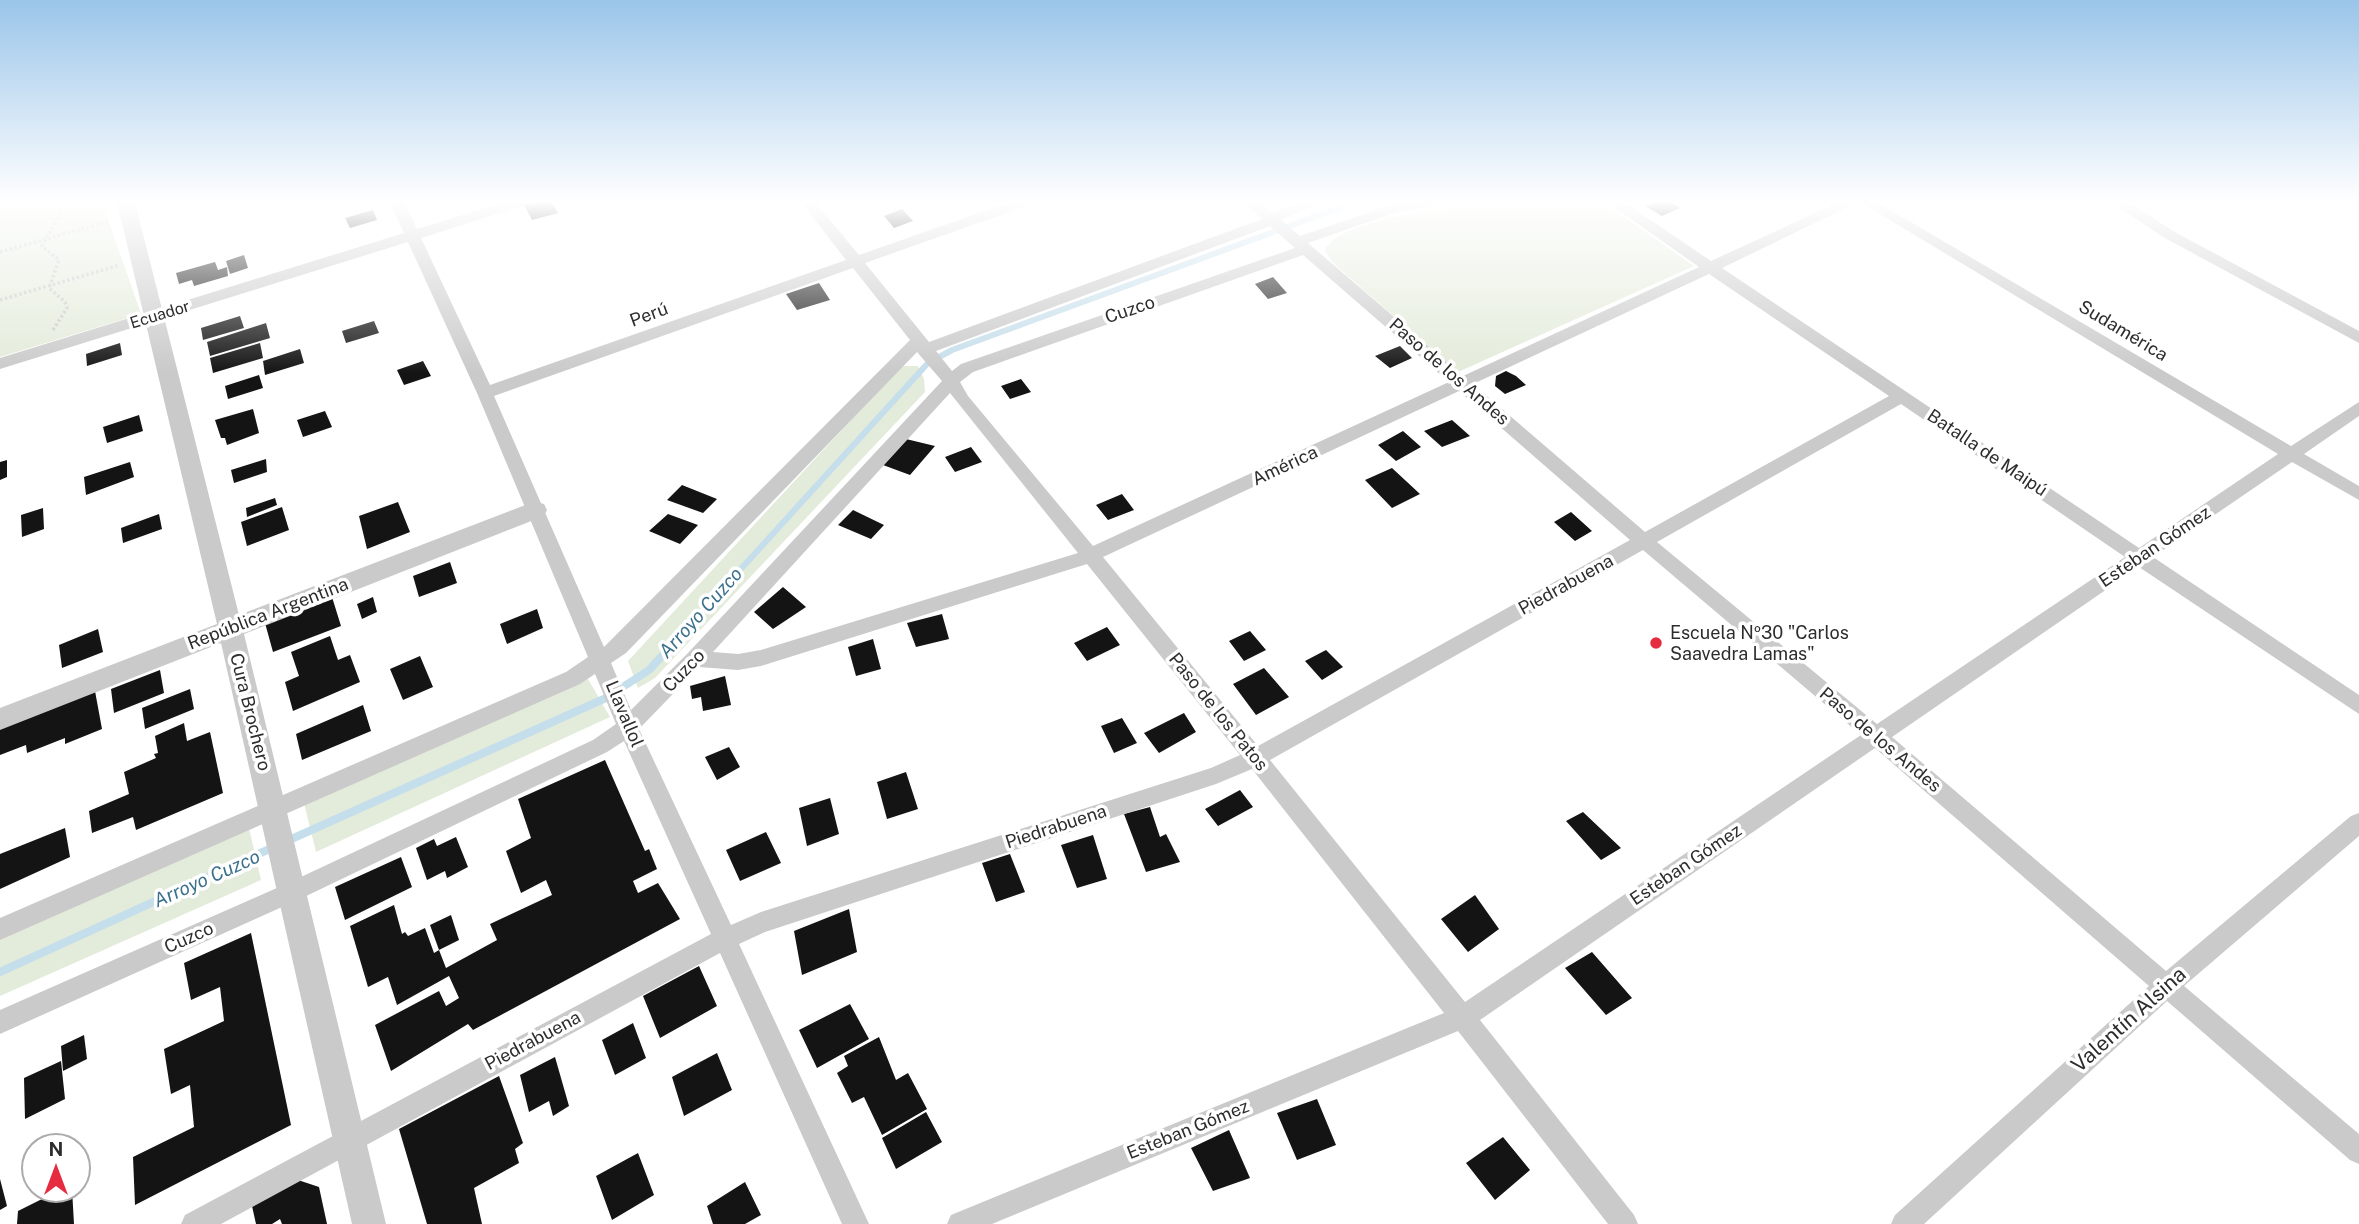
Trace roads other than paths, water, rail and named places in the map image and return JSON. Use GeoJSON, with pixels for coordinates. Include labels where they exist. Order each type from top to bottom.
{"type":"FeatureCollection","features":[{"type":"Feature","properties":{"kind":"street","name":"Cura Brochero"},"geometry":{"type":"LineString","coordinates":[[139,259],[277,820],[369,1224]]}},
{"type":"Feature","properties":{"kind":"street","name":"Ecuador"},"geometry":{"type":"LineString","coordinates":[[0,364],[337,259]]}},
{"type":"Feature","properties":{"kind":"street","name":"Llavallol"},"geometry":{"type":"LineString","coordinates":[[424,259],[485,393],[625,719],[856,1224]]}},
{"type":"Feature","properties":{"kind":"street","name":"Paso de los Patos"},"geometry":{"type":"LineString","coordinates":[[852,259],[962,400],[1091,555],[1463,1017],[1625,1224]]}},
{"type":"Feature","properties":{"kind":"street","name":"Perú"},"geometry":{"type":"LineString","coordinates":[[485,393],[862,259]]}},
{"type":"Feature","properties":{"kind":"street"},"geometry":{"type":"LineString","coordinates":[[0,929],[277,820],[573,678],[605,669],[619,647],[895,362],[932,360],[1191,259]]}},
{"type":"Feature","properties":{"kind":"street","name":"Cuzco"},"geometry":{"type":"LineString","coordinates":[[0,1022],[291,880],[576,760],[695,659],[932,360],[979,362],[1265,259]]}},
{"type":"Feature","properties":{"kind":"street","name":"Paso de los Andes"},"geometry":{"type":"LineString","coordinates":[[1317,259],[2359,1151]]}},
{"type":"Feature","properties":{"kind":"street","name":"Batalla de Maipú"},"geometry":{"type":"LineString","coordinates":[[1699,259],[2142,556],[2359,706]]}},
{"type":"Feature","properties":{"kind":"street","name":"América"},"geometry":{"type":"LineString","coordinates":[[695,659],[738,662],[761,659],[1054,569],[1091,555],[1464,384],[1724,259]]}},
{"type":"Feature","properties":{"kind":"street","name":"Sudamérica"},"geometry":{"type":"LineString","coordinates":[[1963,259],[2359,494]]}},
{"type":"Feature","properties":{"kind":"street"},"geometry":{"type":"LineString","coordinates":[[2214,259],[2359,338]]}},
{"type":"Feature","properties":{"kind":"street","name":"Piedrabuena"},"geometry":{"type":"LineString","coordinates":[[194,1224],[726,938],[761,923],[1216,775],[1255,758],[1903,396]]}},
{"type":"Feature","properties":{"kind":"street","name":"Esteban Gómez"},"geometry":{"type":"LineString","coordinates":[[960,1224],[1463,1017],[2359,408]]}},
{"type":"Feature","properties":{"kind":"street","name":"República Argentina"},"geometry":{"type":"LineString","coordinates":[[0,719],[536,510]]}},
{"type":"Feature","properties":{"kind":"street","name":"Valentín Alsina"},"geometry":{"type":"LineString","coordinates":[[1905,1224],[2166,986],[2359,822]]}},
{"type":"Feature","properties":{"kind":"waterway","name":"Arroyo Cuzco"},"geometry":{"type":"LineString","coordinates":[[680,636],[928,363],[952,350],[1199,259]]}},
{"type":"Feature","properties":{"kind":"waterway","name":"Arroyo Cuzco"},"geometry":{"type":"LineString","coordinates":[[287,841],[606,698],[649,670],[682,634]]}},
{"type":"Feature","properties":{"kind":"waterway","name":"Arroyo Cuzco"},"geometry":{"type":"LineString","coordinates":[[0,972],[276,846]]}},
{"type":"Feature","properties":{"kind":"place","name":"Escuela Nº30 \"Carlos Saavedra Lamas\""},"geometry":{"type":"Point","coordinates":[1656,643]}}]}
